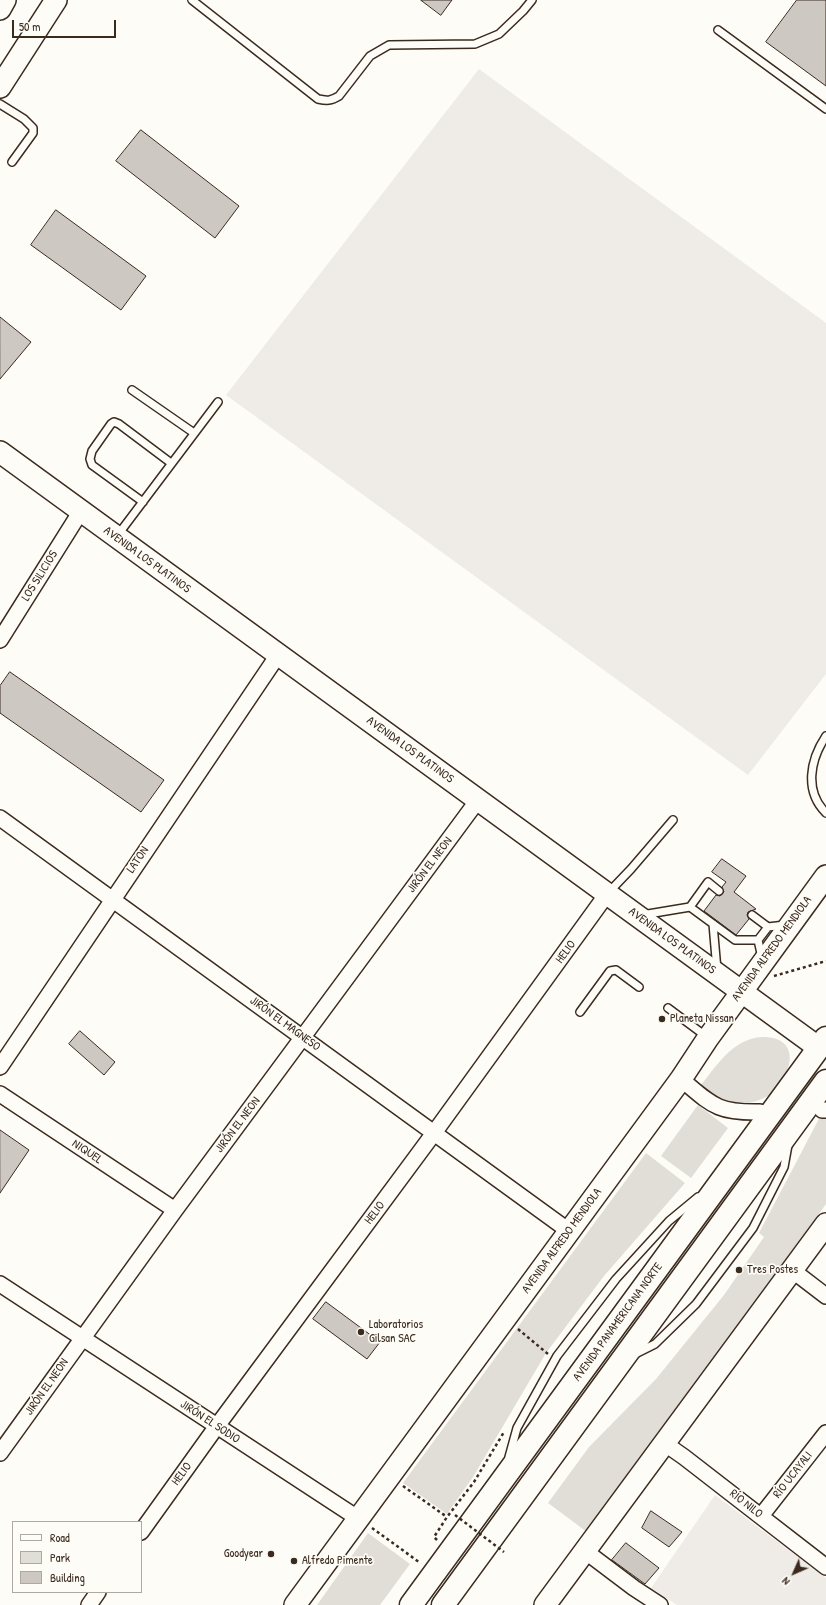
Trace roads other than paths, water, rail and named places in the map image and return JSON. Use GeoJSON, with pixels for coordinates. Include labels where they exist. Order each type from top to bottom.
{"type":"FeatureCollection","features":[{"type":"Feature","properties":{"kind":"highway","name":"AVENIDA PANAMERICANA NORTE"},"geometry":{"type":"LineString","coordinates":[[410,1605],[822,1043]]}},
{"type":"Feature","properties":{"kind":"highway","name":"AVENIDA PANAMERICANA NORTE"},"geometry":{"type":"LineString","coordinates":[[443,1605],[826,1081]]}},
{"type":"Feature","properties":{"kind":"main road"},"geometry":{"type":"LineString","coordinates":[[0,9],[5,0]]}},
{"type":"Feature","properties":{"kind":"main road"},"geometry":{"type":"LineString","coordinates":[[0,87],[56,0]]}},
{"type":"Feature","properties":{"kind":"main road","name":"AVENIDA LOS PLATINOS"},"geometry":{"type":"LineString","coordinates":[[0,452],[742,992],[822,1043]]}},
{"type":"Feature","properties":{"kind":"main road","name":"AVENIDA ALFREDO MENDIOLA"},"geometry":{"type":"LineString","coordinates":[[295,1605],[681,1079],[708,1038],[742,992],[767,970],[791,924],[826,876]]}},
{"type":"Feature","properties":{"kind":"main road"},"geometry":{"type":"LineString","coordinates":[[546,1605],[826,1224]]}},
{"type":"Feature","properties":{"kind":"street","name":"LOS SILICIOS"},"geometry":{"type":"LineString","coordinates":[[0,640],[81,511]]}},
{"type":"Feature","properties":{"kind":"street","name":"LATON"},"geometry":{"type":"LineString","coordinates":[[0,1067],[278,655]]}},
{"type":"Feature","properties":{"kind":"street","name":"JIRÓN EL NEON"},"geometry":{"type":"LineString","coordinates":[[0,1453],[174,1210],[478,800]]}},
{"type":"Feature","properties":{"kind":"street","name":"JIRÓN EL MAGNESO"},"geometry":{"type":"LineString","coordinates":[[0,818],[569,1231]]}},
{"type":"Feature","properties":{"kind":"street","name":"HELIO"},"geometry":{"type":"LineString","coordinates":[[142,1531],[217,1426],[434,1133],[607,894]]}},
{"type":"Feature","properties":{"kind":"street"},"geometry":{"type":"LineString","coordinates":[[681,1079],[712,1105],[720,1109],[732,1112],[760,1112]]}},
{"type":"Feature","properties":{"kind":"street","name":"NIQUEL"},"geometry":{"type":"LineString","coordinates":[[0,1094],[174,1210]]}},
{"type":"Feature","properties":{"kind":"street"},"geometry":{"type":"LineString","coordinates":[[792,1270],[826,1296]]}},
{"type":"Feature","properties":{"kind":"street","name":"JIRÓN EL SODIO"},"geometry":{"type":"LineString","coordinates":[[0,1284],[359,1519]]}},
{"type":"Feature","properties":{"kind":"street","name":"RÍO UCAYALI"},"geometry":{"type":"LineString","coordinates":[[761,1516],[826,1433]]}},
{"type":"Feature","properties":{"kind":"street","name":"RÍO NILO"},"geometry":{"type":"LineString","coordinates":[[664,1443],[826,1567]]}},
{"type":"Feature","properties":{"kind":"street"},"geometry":{"type":"LineString","coordinates":[[585,1551],[634,1588],[660,1605]]}},
{"type":"Feature","properties":{"kind":"street"},"geometry":{"type":"LineString","coordinates":[[89,1605],[97,1593]]}},
{"type":"Feature","properties":{"kind":"lane"},"geometry":{"type":"LineString","coordinates":[[192,0],[318,98],[326,101],[332,100],[339,96],[370,56],[389,45],[475,44],[499,34],[523,11],[532,0]]}},
{"type":"Feature","properties":{"kind":"lane"},"geometry":{"type":"LineString","coordinates":[[718,30],[826,109]]}},
{"type":"Feature","properties":{"kind":"lane"},"geometry":{"type":"LineString","coordinates":[[0,104],[24,119],[33,128],[33,133],[12,162]]}},
{"type":"Feature","properties":{"kind":"lane"},"geometry":{"type":"LineString","coordinates":[[132,390],[194,433]]}},
{"type":"Feature","properties":{"kind":"lane"},"geometry":{"type":"LineString","coordinates":[[116,537],[218,402]]}},
{"type":"Feature","properties":{"kind":"lane"},"geometry":{"type":"LineString","coordinates":[[142,502],[92,465],[90,459],[92,451],[111,424],[114,422],[119,424],[171,463]]}},
{"type":"Feature","properties":{"kind":"lane"},"geometry":{"type":"LineString","coordinates":[[826,736],[819,746],[812,768],[812,785],[815,801],[826,813]]}},
{"type":"Feature","properties":{"kind":"lane"},"geometry":{"type":"LineString","coordinates":[[607,894],[631,869],[673,820]]}},
{"type":"Feature","properties":{"kind":"lane"},"geometry":{"type":"LineString","coordinates":[[638,916],[690,907],[708,882],[719,891]]}},
{"type":"Feature","properties":{"kind":"lane"},"geometry":{"type":"LineString","coordinates":[[690,907],[735,940],[758,940]]}},
{"type":"Feature","properties":{"kind":"lane"},"geometry":{"type":"LineString","coordinates":[[752,915],[768,927],[791,924]]}},
{"type":"Feature","properties":{"kind":"lane"},"geometry":{"type":"LineString","coordinates":[[713,924],[718,974]]}},
{"type":"Feature","properties":{"kind":"lane"},"geometry":{"type":"LineString","coordinates":[[758,940],[768,927]]}},
{"type":"Feature","properties":{"kind":"lane"},"geometry":{"type":"LineString","coordinates":[[758,940],[767,970]]}},
{"type":"Feature","properties":{"kind":"lane"},"geometry":{"type":"LineString","coordinates":[[580,1012],[610,971],[616,970],[639,987]]}},
{"type":"Feature","properties":{"kind":"lane"},"geometry":{"type":"LineString","coordinates":[[668,1008],[708,1038]]}},
{"type":"Feature","properties":{"kind":"lane"},"geometry":{"type":"LineString","coordinates":[[505,1476],[516,1428],[557,1356],[616,1279],[664,1227],[727,1173]]}},
{"type":"Feature","properties":{"kind":"place","name":"Planeta Nissan"},"geometry":{"type":"Point","coordinates":[662,1019]}},
{"type":"Feature","properties":{"kind":"place","name":"Tres Postes"},"geometry":{"type":"Point","coordinates":[739,1270]}},
{"type":"Feature","properties":{"kind":"place","name":"Laboratorios Gilsan SAC"},"geometry":{"type":"Point","coordinates":[361,1332]}},
{"type":"Feature","properties":{"kind":"place","name":"Goodyear"},"geometry":{"type":"Point","coordinates":[271,1554]}},
{"type":"Feature","properties":{"kind":"place","name":"Alfredo Pimente"},"geometry":{"type":"Point","coordinates":[294,1561]}}]}
